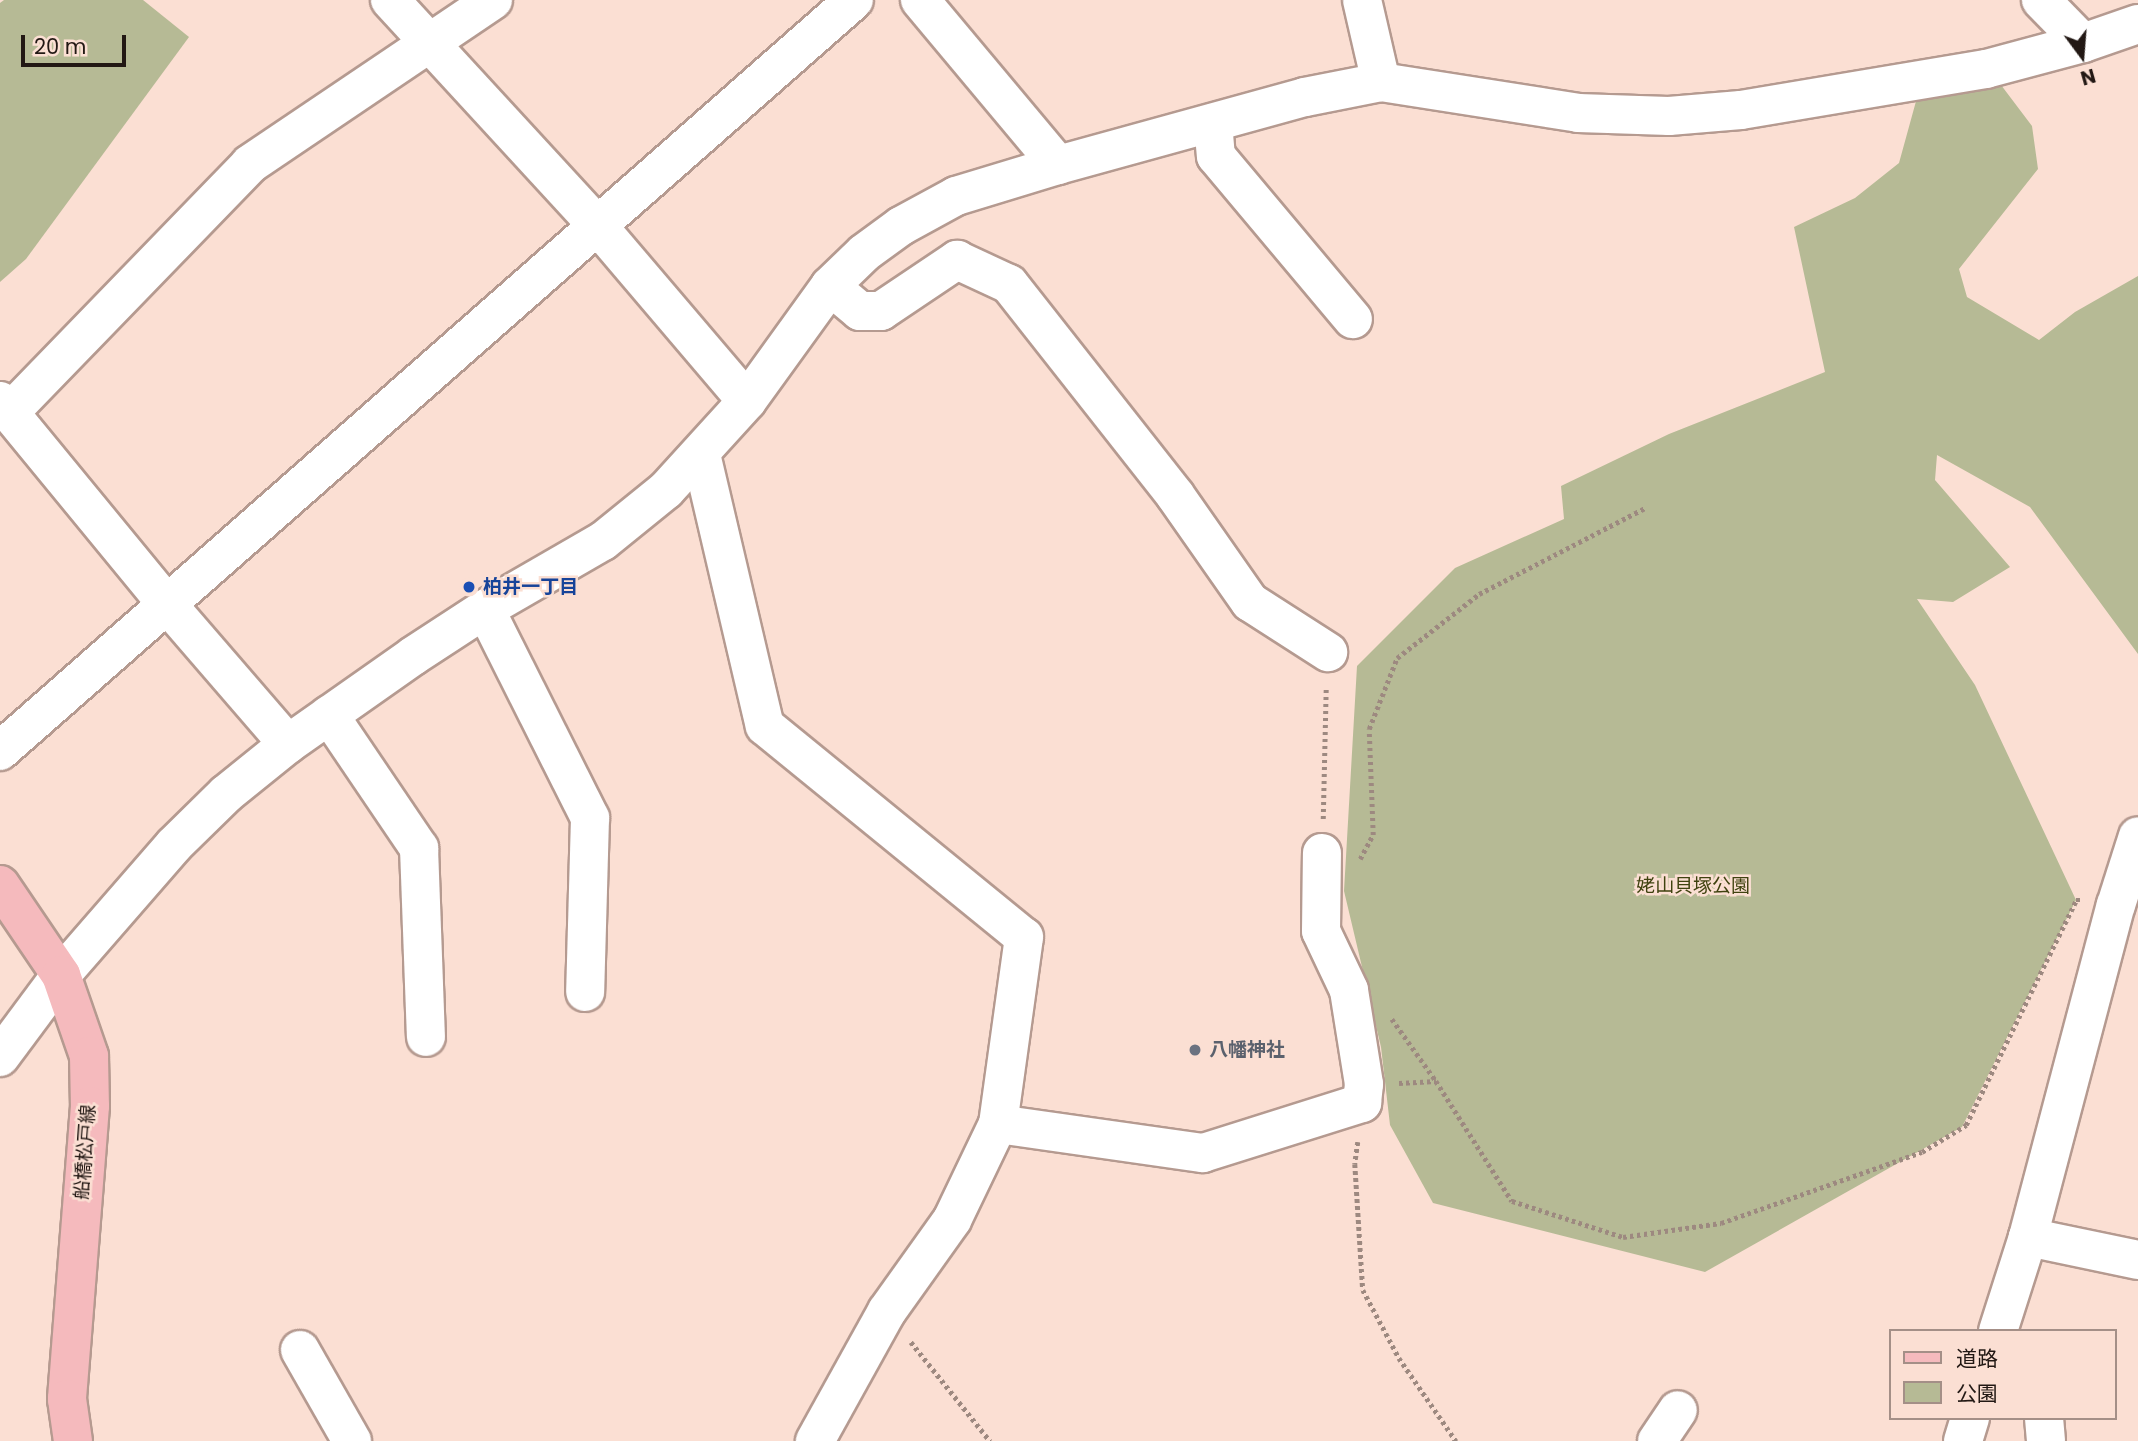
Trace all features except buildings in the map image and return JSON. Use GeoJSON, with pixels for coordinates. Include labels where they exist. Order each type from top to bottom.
{"type":"FeatureCollection","features":[{"type":"Feature","properties":{"kind":"main road","name":"船橋松戸線"},"geometry":{"type":"LineString","coordinates":[[0,885],[61,975],[89,1055],[90,1105],[67,1399],[73,1441]]}},
{"type":"Feature","properties":{"kind":"street"},"geometry":{"type":"LineString","coordinates":[[390,0],[597,225],[747,401]]}},
{"type":"Feature","properties":{"kind":"street"},"geometry":{"type":"LineString","coordinates":[[288,744],[167,604],[5,407],[250,164],[493,0]]}},
{"type":"Feature","properties":{"kind":"street"},"geometry":{"type":"LineString","coordinates":[[0,751],[854,0]]}},
{"type":"Feature","properties":{"kind":"street"},"geometry":{"type":"LineString","coordinates":[[920,0],[1058,165]]}},
{"type":"Feature","properties":{"kind":"street"},"geometry":{"type":"LineString","coordinates":[[1362,0],[1381,82]]}},
{"type":"Feature","properties":{"kind":"street"},"geometry":{"type":"LineString","coordinates":[[2041,0],[2082,43]]}},
{"type":"Feature","properties":{"kind":"street"},"geometry":{"type":"LineString","coordinates":[[0,1057],[61,975],[174,845],[226,794],[329,715],[485,609],[603,541],[666,490],[747,401],[830,286],[864,253],[891,233],[956,196],[1305,97],[1381,82],[1578,113],[1669,116],[1741,110],[1986,69],[2082,43],[2138,24]]}},
{"type":"Feature","properties":{"kind":"street"},"geometry":{"type":"LineString","coordinates":[[1213,123],[1216,156],[1353,319]]}},
{"type":"Feature","properties":{"kind":"street"},"geometry":{"type":"LineString","coordinates":[[830,286],[860,311],[881,311],[957,260],[1009,284],[1175,495],[1250,602],[1328,652]]}},
{"type":"Feature","properties":{"kind":"street"},"geometry":{"type":"LineString","coordinates":[[701,454],[765,726],[1024,937],[998,1124],[952,1220],[887,1311],[815,1441]]}},
{"type":"Feature","properties":{"kind":"street"},"geometry":{"type":"LineString","coordinates":[[485,609],[590,818],[585,992]]}},
{"type":"Feature","properties":{"kind":"street"},"geometry":{"type":"LineString","coordinates":[[329,715],[419,848],[426,1037]]}},
{"type":"Feature","properties":{"kind":"street"},"geometry":{"type":"LineString","coordinates":[[2006,1324],[2116,905],[2138,836]]}},
{"type":"Feature","properties":{"kind":"street"},"geometry":{"type":"LineString","coordinates":[[998,1124],[1203,1153],[1362,1103],[1364,1084],[1349,990],[1321,931],[1339,861]]}},
{"type":"Feature","properties":{"kind":"street"},"geometry":{"type":"LineString","coordinates":[[2028,1237],[2138,1260]]}},
{"type":"Feature","properties":{"kind":"street"},"geometry":{"type":"LineString","coordinates":[[300,1350],[352,1441]]}},
{"type":"Feature","properties":{"kind":"street"},"geometry":{"type":"LineString","coordinates":[[1963,1441],[1969,1420]]}},
{"type":"Feature","properties":{"kind":"street"},"geometry":{"type":"LineString","coordinates":[[2044,1420],[2046,1441]]}},
{"type":"Feature","properties":{"kind":"path"},"geometry":{"type":"LineString","coordinates":[[1339,861],[1373,835],[1368,729],[1397,658],[1479,594],[1645,508]]}},
{"type":"Feature","properties":{"kind":"path"},"geometry":{"type":"LineString","coordinates":[[1328,652],[1339,861]]}},
{"type":"Feature","properties":{"kind":"path"},"geometry":{"type":"LineString","coordinates":[[1385,1009],[1436,1081],[1512,1201],[1623,1237],[1721,1223],[1922,1152],[1966,1125],[2076,900],[2116,905]]}},
{"type":"Feature","properties":{"kind":"path"},"geometry":{"type":"LineString","coordinates":[[1362,1103],[1355,1164],[1363,1290],[1399,1358],[1457,1441]]}},
{"type":"Feature","properties":{"kind":"path"},"geometry":{"type":"LineString","coordinates":[[887,1311],[990,1441]]}},
{"type":"Feature","properties":{"kind":"green space"},"geometry":{"type":"Polygon","coordinates":[[[4,0],[143,0],[189,37],[26,259],[0,282],[0,3],[4,0]]]}},
{"type":"Feature","properties":{"kind":"green space","name":"姥山貝塚公園"},"geometry":{"type":"Polygon","coordinates":[[[1998,81],[2032,126],[2038,169],[1959,269],[1967,297],[2039,340],[2075,312],[2138,276],[2138,654],[2030,507],[1937,455],[1935,480],[2010,567],[1953,602],[1917,599],[1975,685],[2076,900],[1962,1127],[1705,1272],[1433,1203],[1390,1125],[1381,1047],[1344,891],[1357,666],[1455,568],[1564,519],[1561,486],[1669,434],[1825,372],[1794,227],[1855,198],[1899,163],[1918,94],[1998,81]]]}},
{"type":"Feature","properties":{"kind":"place","name":"柏井一丁目"},"geometry":{"type":"Point","coordinates":[469,587]}},
{"type":"Feature","properties":{"kind":"place","name":"八幡神社"},"geometry":{"type":"Point","coordinates":[1195,1050]}}]}
